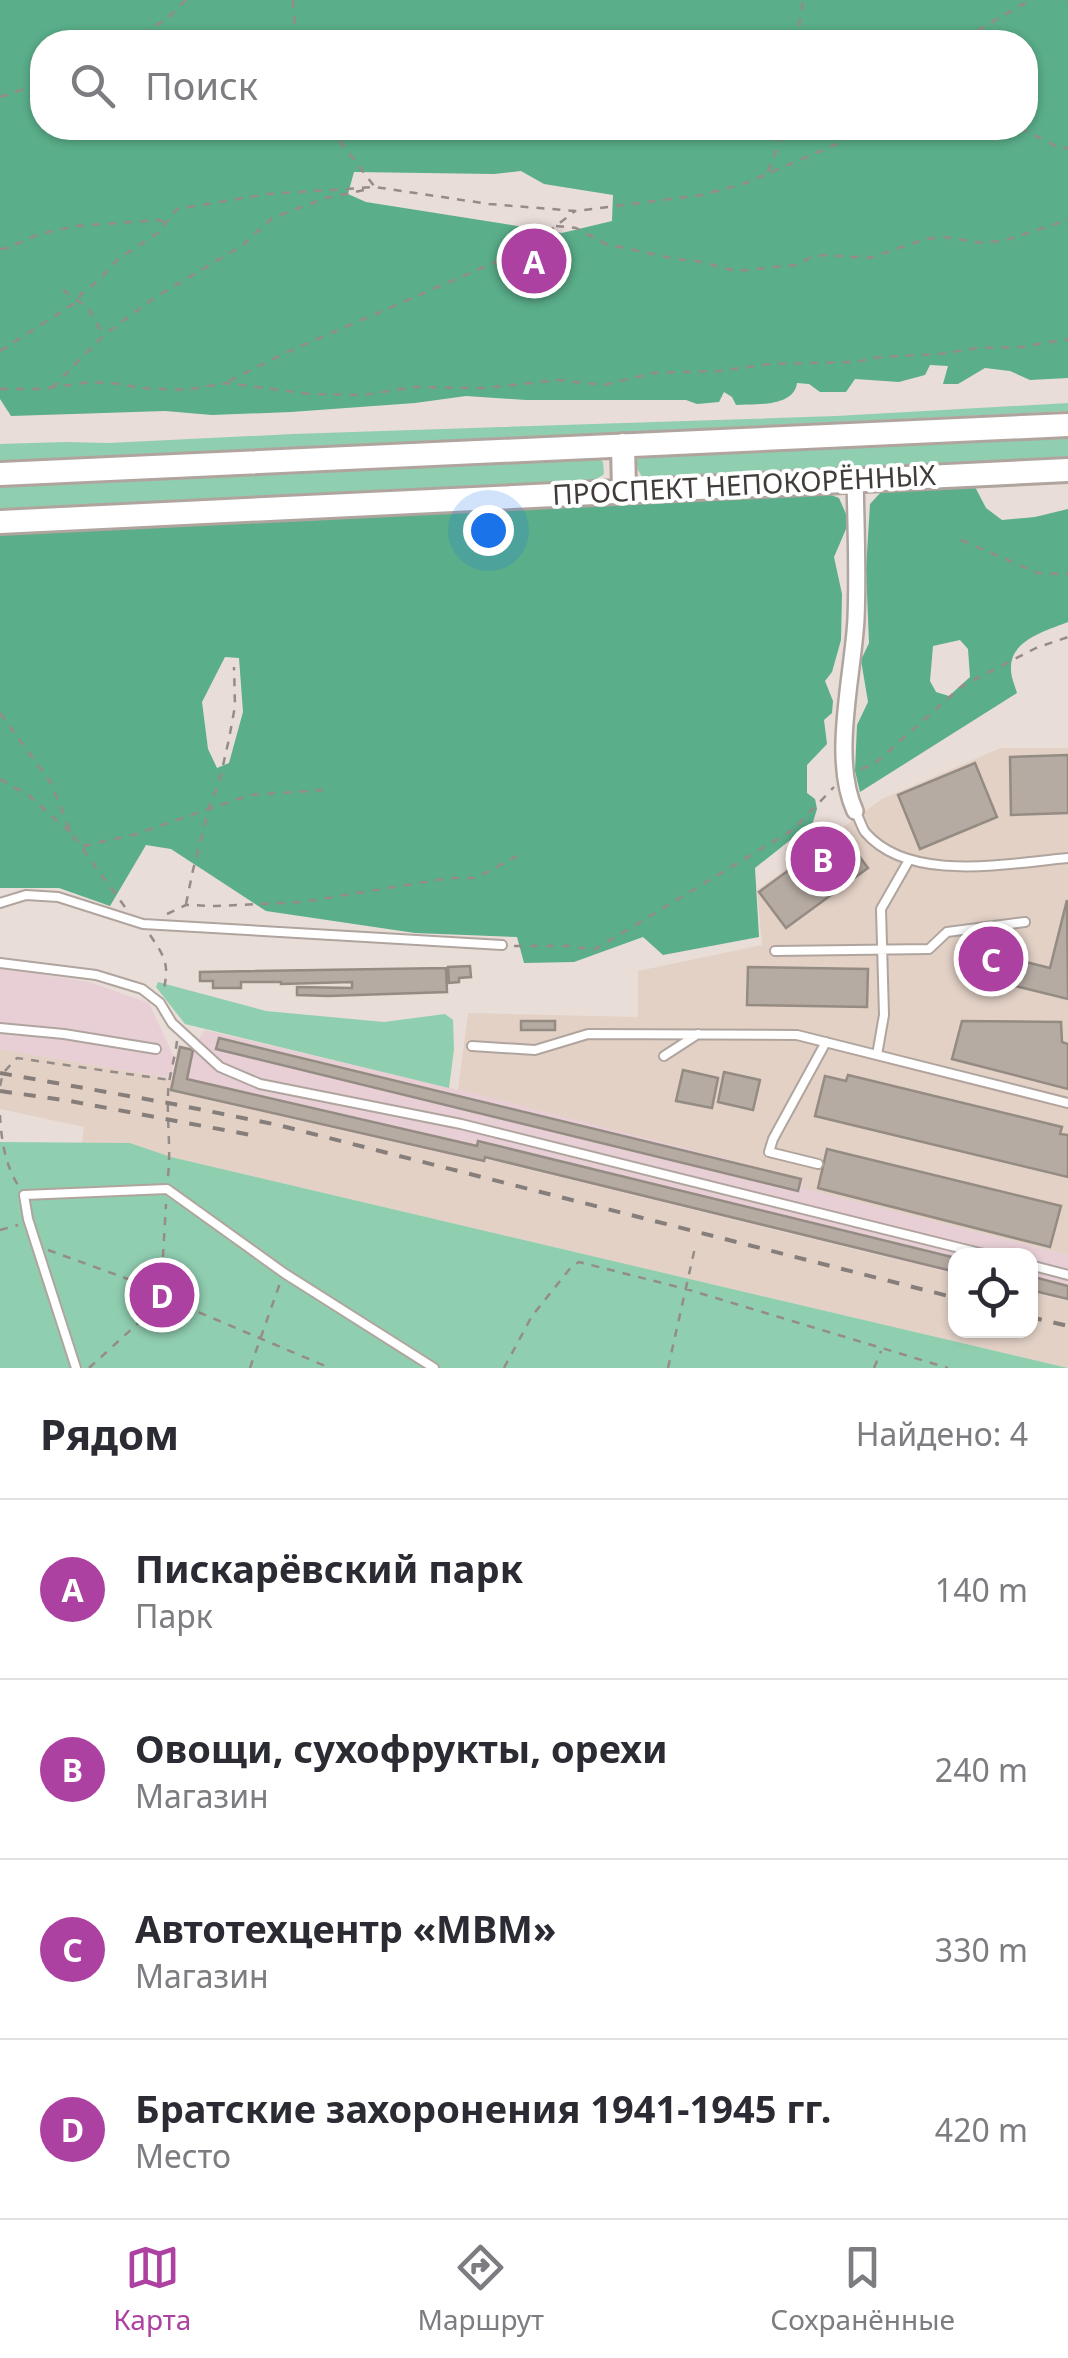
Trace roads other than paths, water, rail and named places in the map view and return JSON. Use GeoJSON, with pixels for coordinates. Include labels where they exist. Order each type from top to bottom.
{"type":"FeatureCollection","features":[{"type":"Feature","properties":{"kind":"main road","name":"ПРОСПЕКТ НЕПОКОРЁННЫХ"},"geometry":{"type":"LineString","coordinates":[[0,474],[1068,425]]}},
{"type":"Feature","properties":{"kind":"main road"},"geometry":{"type":"LineString","coordinates":[[622,445],[624,491]]}},
{"type":"Feature","properties":{"kind":"main road","name":"ПРОСПЕКТ НЕПОКОРЁННЫХ"},"geometry":{"type":"LineString","coordinates":[[0,522],[1068,470]]}},
{"type":"Feature","properties":{"kind":"street"},"geometry":{"type":"LineString","coordinates":[[855,480],[856,620],[845,776],[856,810]]}},
{"type":"Feature","properties":{"kind":"lane"},"geometry":{"type":"LineString","coordinates":[[856,810],[864,830],[908,860],[945,868],[1068,858]]}},
{"type":"Feature","properties":{"kind":"lane"},"geometry":{"type":"LineString","coordinates":[[877,1055],[884,1014],[881,909],[908,860]]}},
{"type":"Feature","properties":{"kind":"lane"},"geometry":{"type":"LineString","coordinates":[[0,903],[26,894],[58,897],[143,924],[502,946]]}},
{"type":"Feature","properties":{"kind":"lane"},"geometry":{"type":"LineString","coordinates":[[776,951],[929,949],[947,932],[1025,922]]}},
{"type":"Feature","properties":{"kind":"lane"},"geometry":{"type":"LineString","coordinates":[[0,963],[96,974],[142,988],[160,1003],[172,1023],[220,1067],[260,1084],[461,1124],[960,1248]]}},
{"type":"Feature","properties":{"kind":"lane"},"geometry":{"type":"LineString","coordinates":[[0,1028],[156,1049]]}},
{"type":"Feature","properties":{"kind":"lane"},"geometry":{"type":"LineString","coordinates":[[472,1046],[534,1050],[588,1034],[796,1035],[1068,1104]]}},
{"type":"Feature","properties":{"kind":"lane"},"geometry":{"type":"LineString","coordinates":[[664,1056],[698,1034]]}},
{"type":"Feature","properties":{"kind":"lane"},"geometry":{"type":"LineString","coordinates":[[818,1164],[769,1152],[772,1139],[826,1042]]}},
{"type":"Feature","properties":{"kind":"lane"},"geometry":{"type":"LineString","coordinates":[[76,1368],[28,1220],[24,1195],[167,1189],[284,1272],[434,1368]]}},
{"type":"Feature","properties":{"kind":"lane"},"geometry":{"type":"LineString","coordinates":[[1038,1267],[1068,1275]]}},
{"type":"Feature","properties":{"kind":"railway"},"geometry":{"type":"LineString","coordinates":[[0,1073],[278,1125],[948,1296]]}},
{"type":"Feature","properties":{"kind":"railway"},"geometry":{"type":"LineString","coordinates":[[0,1091],[256,1136]]}},
{"type":"Feature","properties":{"kind":"railway"},"geometry":{"type":"LineString","coordinates":[[1038,1319],[1068,1326]]}},
{"type":"Feature","properties":{"kind":"place","name":"Пискарёвский парк"},"geometry":{"type":"Point","coordinates":[534,261]}},
{"type":"Feature","properties":{"kind":"place","name":"Овощи, сухофрукты, орехи"},"geometry":{"type":"Point","coordinates":[823,859]}},
{"type":"Feature","properties":{"kind":"place","name":"Автотехцентр «МВМ»"},"geometry":{"type":"Point","coordinates":[991,959]}},
{"type":"Feature","properties":{"kind":"place","name":"Братские захоронения 1941-1945 гг."},"geometry":{"type":"Point","coordinates":[162,1295]}}]}
